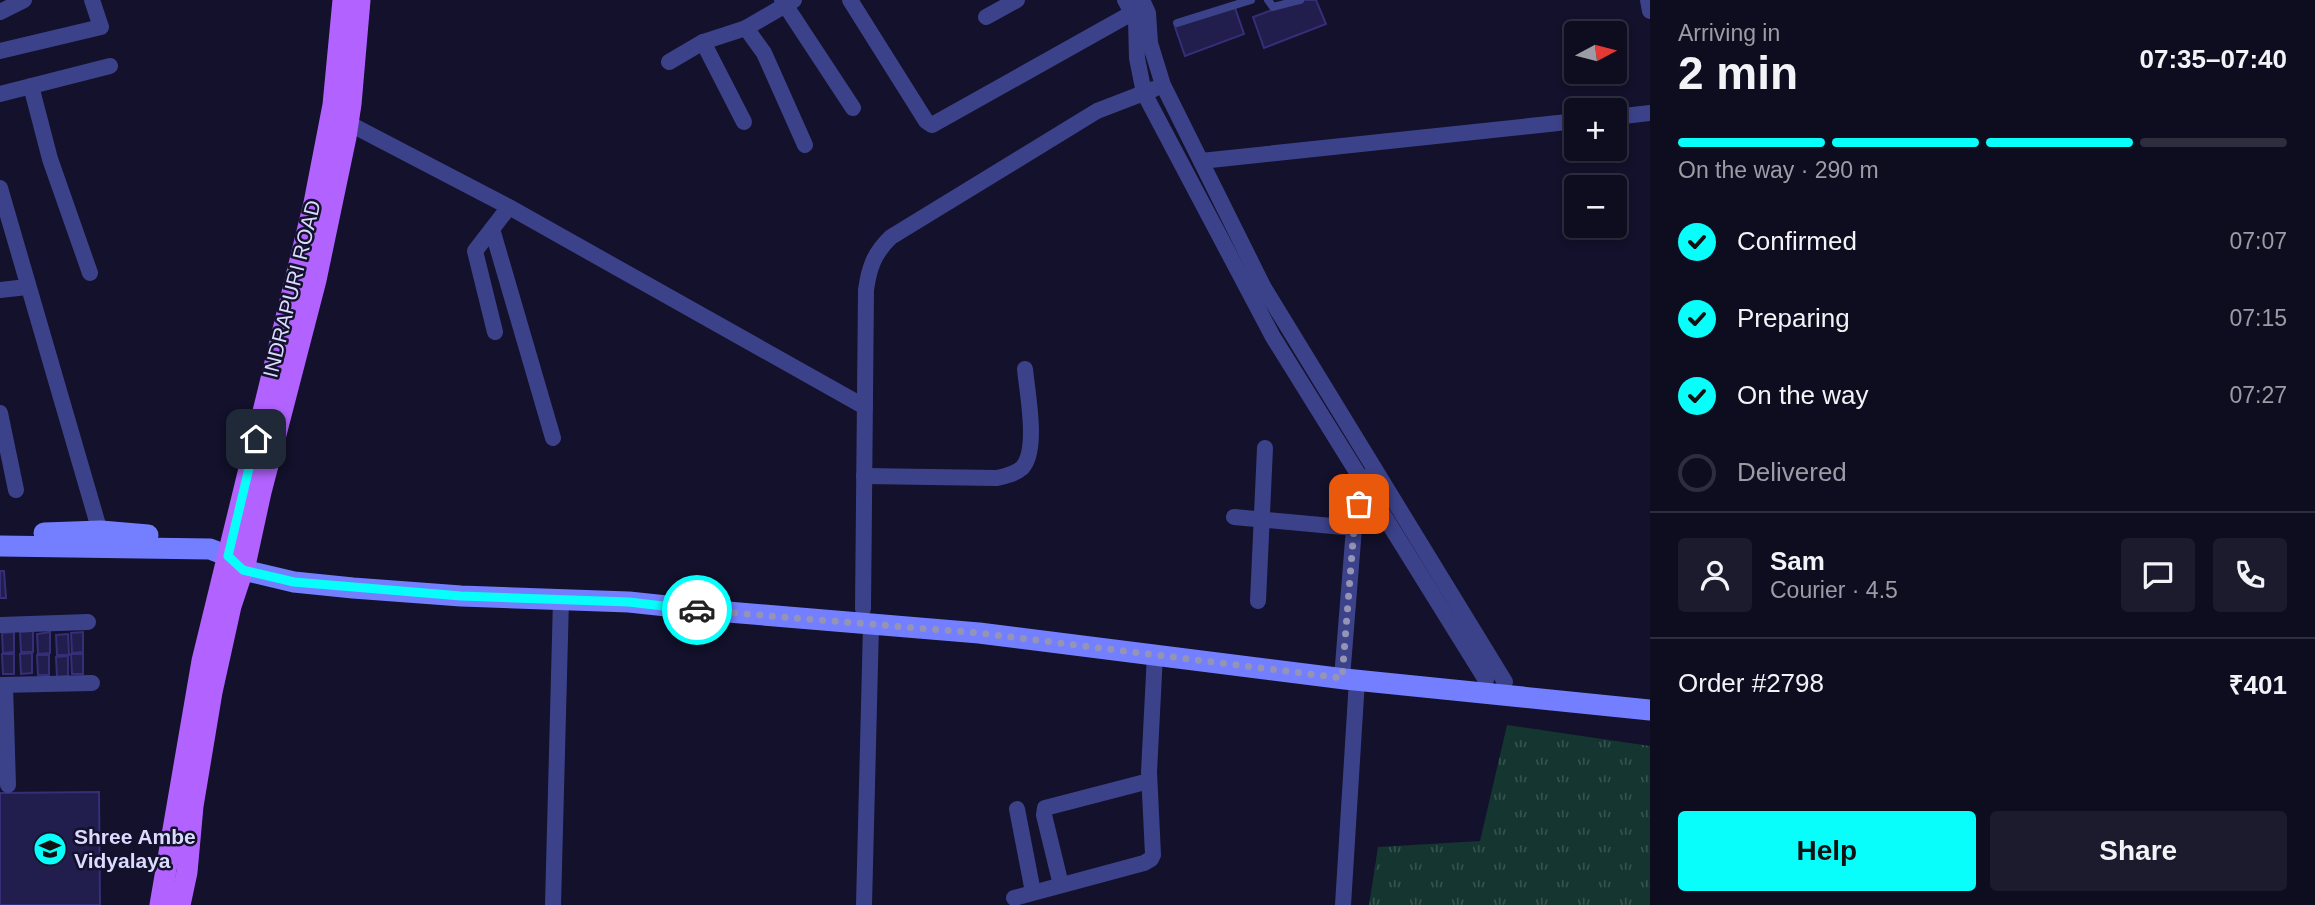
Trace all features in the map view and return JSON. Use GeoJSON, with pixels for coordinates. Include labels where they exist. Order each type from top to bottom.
{"type":"FeatureCollection","features":[{"type":"Feature","properties":{"kind":"main road","name":"INDRAPURI ROAD"},"geometry":{"type":"LineString","coordinates":[[237,558],[333,105],[343,0]]}},
{"type":"Feature","properties":{"kind":"main road","name":"INDRAPURI ROAD"},"geometry":{"type":"LineString","coordinates":[[160,905],[202,661],[261,492],[316,280],[348,123],[360,0]]}},
{"type":"Feature","properties":{"kind":"main road"},"geometry":{"type":"LineString","coordinates":[[180,905],[187,872],[193,806],[212,692],[231,606],[237,558]]}},
{"type":"Feature","properties":{"kind":"street"},"geometry":{"type":"LineString","coordinates":[[0,12],[24,0]]}},
{"type":"Feature","properties":{"kind":"street"},"geometry":{"type":"LineString","coordinates":[[0,51],[101,27],[92,0]]}},
{"type":"Feature","properties":{"kind":"street"},"geometry":{"type":"LineString","coordinates":[[850,0],[926,121],[932,125],[1133,4]]}},
{"type":"Feature","properties":{"kind":"street"},"geometry":{"type":"LineString","coordinates":[[986,17],[1017,0]]}},
{"type":"Feature","properties":{"kind":"street"},"geometry":{"type":"LineString","coordinates":[[1648,0],[1650,11]]}},
{"type":"Feature","properties":{"kind":"street"},"geometry":{"type":"LineString","coordinates":[[669,62],[703,42],[746,28],[788,1],[853,108]]}},
{"type":"Feature","properties":{"kind":"street"},"geometry":{"type":"LineString","coordinates":[[1133,4],[1148,13],[1150,43],[1163,85],[1272,303],[1369,457],[1495,681]]}},
{"type":"Feature","properties":{"kind":"street"},"geometry":{"type":"LineString","coordinates":[[1133,4],[1137,26],[1137,58],[1144,93],[1267,326],[1364,481],[1495,681]]}},
{"type":"Feature","properties":{"kind":"street"},"geometry":{"type":"LineString","coordinates":[[746,28],[764,53],[805,145]]}},
{"type":"Feature","properties":{"kind":"street"},"geometry":{"type":"LineString","coordinates":[[703,42],[744,122]]}},
{"type":"Feature","properties":{"kind":"street"},"geometry":{"type":"LineString","coordinates":[[0,94],[110,66]]}},
{"type":"Feature","properties":{"kind":"street"},"geometry":{"type":"LineString","coordinates":[[864,905],[866,290],[872,261],[879,248],[891,237],[1097,111],[1163,85]]}},
{"type":"Feature","properties":{"kind":"street"},"geometry":{"type":"LineString","coordinates":[[32,86],[50,159],[90,273]]}},
{"type":"Feature","properties":{"kind":"street"},"geometry":{"type":"LineString","coordinates":[[1627,116],[1650,113]]}},
{"type":"Feature","properties":{"kind":"street"},"geometry":{"type":"LineString","coordinates":[[1200,161],[1564,122]]}},
{"type":"Feature","properties":{"kind":"street"},"geometry":{"type":"LineString","coordinates":[[348,123],[509,207],[865,407]]}},
{"type":"Feature","properties":{"kind":"street"},"geometry":{"type":"LineString","coordinates":[[0,188],[7,242],[27,287],[102,539]]}},
{"type":"Feature","properties":{"kind":"street"},"geometry":{"type":"LineString","coordinates":[[495,332],[475,257],[477,247],[509,207]]}},
{"type":"Feature","properties":{"kind":"street"},"geometry":{"type":"LineString","coordinates":[[492,229],[553,438]]}},
{"type":"Feature","properties":{"kind":"street"},"geometry":{"type":"LineString","coordinates":[[0,290],[27,287]]}},
{"type":"Feature","properties":{"kind":"street"},"geometry":{"type":"LineString","coordinates":[[864,476],[997,478],[1022,468],[1030,456],[1031,441],[1025,369]]}},
{"type":"Feature","properties":{"kind":"street"},"geometry":{"type":"LineString","coordinates":[[0,413],[16,489]]}},
{"type":"Feature","properties":{"kind":"street"},"geometry":{"type":"LineString","coordinates":[[1258,601],[1265,448]]}},
{"type":"Feature","properties":{"kind":"street"},"geometry":{"type":"LineString","coordinates":[[1343,905],[1347,675],[1354,528],[1369,457]]}},
{"type":"Feature","properties":{"kind":"street"},"geometry":{"type":"LineString","coordinates":[[1234,517],[1354,528]]}},
{"type":"Feature","properties":{"kind":"street"},"geometry":{"type":"LineString","coordinates":[[0,534],[102,539],[210,549],[294,582],[353,588],[461,596],[629,602],[704,610],[867,617]]}},
{"type":"Feature","properties":{"kind":"street"},"geometry":{"type":"LineString","coordinates":[[0,546],[102,539]]}},
{"type":"Feature","properties":{"kind":"street"},"geometry":{"type":"LineString","coordinates":[[237,558],[293,569],[439,583],[614,588],[867,617],[979,633],[1051,635],[1347,675],[1495,681],[1650,696]]}},
{"type":"Feature","properties":{"kind":"street"},"geometry":{"type":"LineString","coordinates":[[553,905],[561,599]]}},
{"type":"Feature","properties":{"kind":"street"},"geometry":{"type":"LineString","coordinates":[[0,625],[88,622]]}},
{"type":"Feature","properties":{"kind":"street"},"geometry":{"type":"LineString","coordinates":[[1051,635],[1155,654],[1650,710]]}},
{"type":"Feature","properties":{"kind":"street"},"geometry":{"type":"LineString","coordinates":[[1014,898],[1151,859],[1153,855],[1149,781],[1155,654]]}},
{"type":"Feature","properties":{"kind":"street"},"geometry":{"type":"LineString","coordinates":[[8,785],[3,746],[2,685],[92,683]]}},
{"type":"Feature","properties":{"kind":"street"},"geometry":{"type":"LineString","coordinates":[[1061,885],[1044,815],[1045,808],[1149,781]]}},
{"type":"Feature","properties":{"kind":"street"},"geometry":{"type":"LineString","coordinates":[[1017,809],[1033,892]]}},
{"type":"Feature","properties":{"kind":"lane"},"geometry":{"type":"LineString","coordinates":[[1177,23],[1235,2],[1251,0]]}},
{"type":"Feature","properties":{"kind":"lane"},"geometry":{"type":"LineString","coordinates":[[1268,0],[1273,7],[1300,0]]}},
{"type":"Feature","properties":{"kind":"green space"},"geometry":{"type":"Polygon","coordinates":[[[1507,725],[1650,746],[1650,905],[1369,905],[1378,847],[1480,841],[1507,725]]]}},
{"type":"Feature","properties":{"kind":"building"},"geometry":{"type":"Polygon","coordinates":[[[1299,0],[1316,0],[1326,24],[1264,48],[1253,17],[1299,0]]]}},
{"type":"Feature","properties":{"kind":"building"},"geometry":{"type":"Polygon","coordinates":[[[1234,5],[1244,34],[1185,56],[1175,27],[1234,5]]]}},
{"type":"Feature","properties":{"kind":"building"},"geometry":{"type":"Polygon","coordinates":[[[0,571],[4,571],[6,598],[0,598],[0,571]]]}},
{"type":"Feature","properties":{"kind":"building"},"geometry":{"type":"Polygon","coordinates":[[[33,631],[33,652],[21,652],[20,632],[33,631]]]}},
{"type":"Feature","properties":{"kind":"building"},"geometry":{"type":"Polygon","coordinates":[[[14,632],[14,652],[3,653],[2,633],[14,632]]]}},
{"type":"Feature","properties":{"kind":"building"},"geometry":{"type":"Polygon","coordinates":[[[50,632],[50,653],[38,654],[37,634],[50,632]]]}},
{"type":"Feature","properties":{"kind":"building"},"geometry":{"type":"Polygon","coordinates":[[[83,632],[83,652],[72,653],[71,633],[83,632]]]}},
{"type":"Feature","properties":{"kind":"building"},"geometry":{"type":"Polygon","coordinates":[[[68,634],[69,655],[57,655],[56,635],[68,634]]]}},
{"type":"Feature","properties":{"kind":"building"},"geometry":{"type":"Polygon","coordinates":[[[32,653],[32,673],[21,674],[20,654],[32,653]]]}},
{"type":"Feature","properties":{"kind":"building"},"geometry":{"type":"Polygon","coordinates":[[[2,654],[14,654],[14,674],[3,674],[2,654]]]}},
{"type":"Feature","properties":{"kind":"building"},"geometry":{"type":"Polygon","coordinates":[[[71,654],[83,654],[83,674],[72,674],[71,654]]]}},
{"type":"Feature","properties":{"kind":"building"},"geometry":{"type":"Polygon","coordinates":[[[37,655],[49,655],[49,675],[38,675],[37,655]]]}},
{"type":"Feature","properties":{"kind":"building"},"geometry":{"type":"Polygon","coordinates":[[[68,656],[68,676],[57,677],[56,657],[68,656]]]}},
{"type":"Feature","properties":{"kind":"building","name":"Shree Ambe Vidyalaya"},"geometry":{"type":"Polygon","coordinates":[[[99,792],[100,905],[0,905],[0,793],[99,792]]]}},
{"type":"Feature","properties":{"kind":"way so far"},"geometry":{"type":"LineString","coordinates":[[697,610],[979,633],[1342,678],[1354,528],[1359,504]]}},
{"type":"Feature","properties":{"kind":"place","name":"Shree Ambe Vidyalaya"},"geometry":{"type":"Point","coordinates":[50,849]}},
{"type":"Feature","properties":{"kind":"route"},"geometry":{"type":"LineString","coordinates":[[256,439],[228,556],[243,570],[294,582],[353,588],[461,596],[629,602],[697,610]]}}]}
